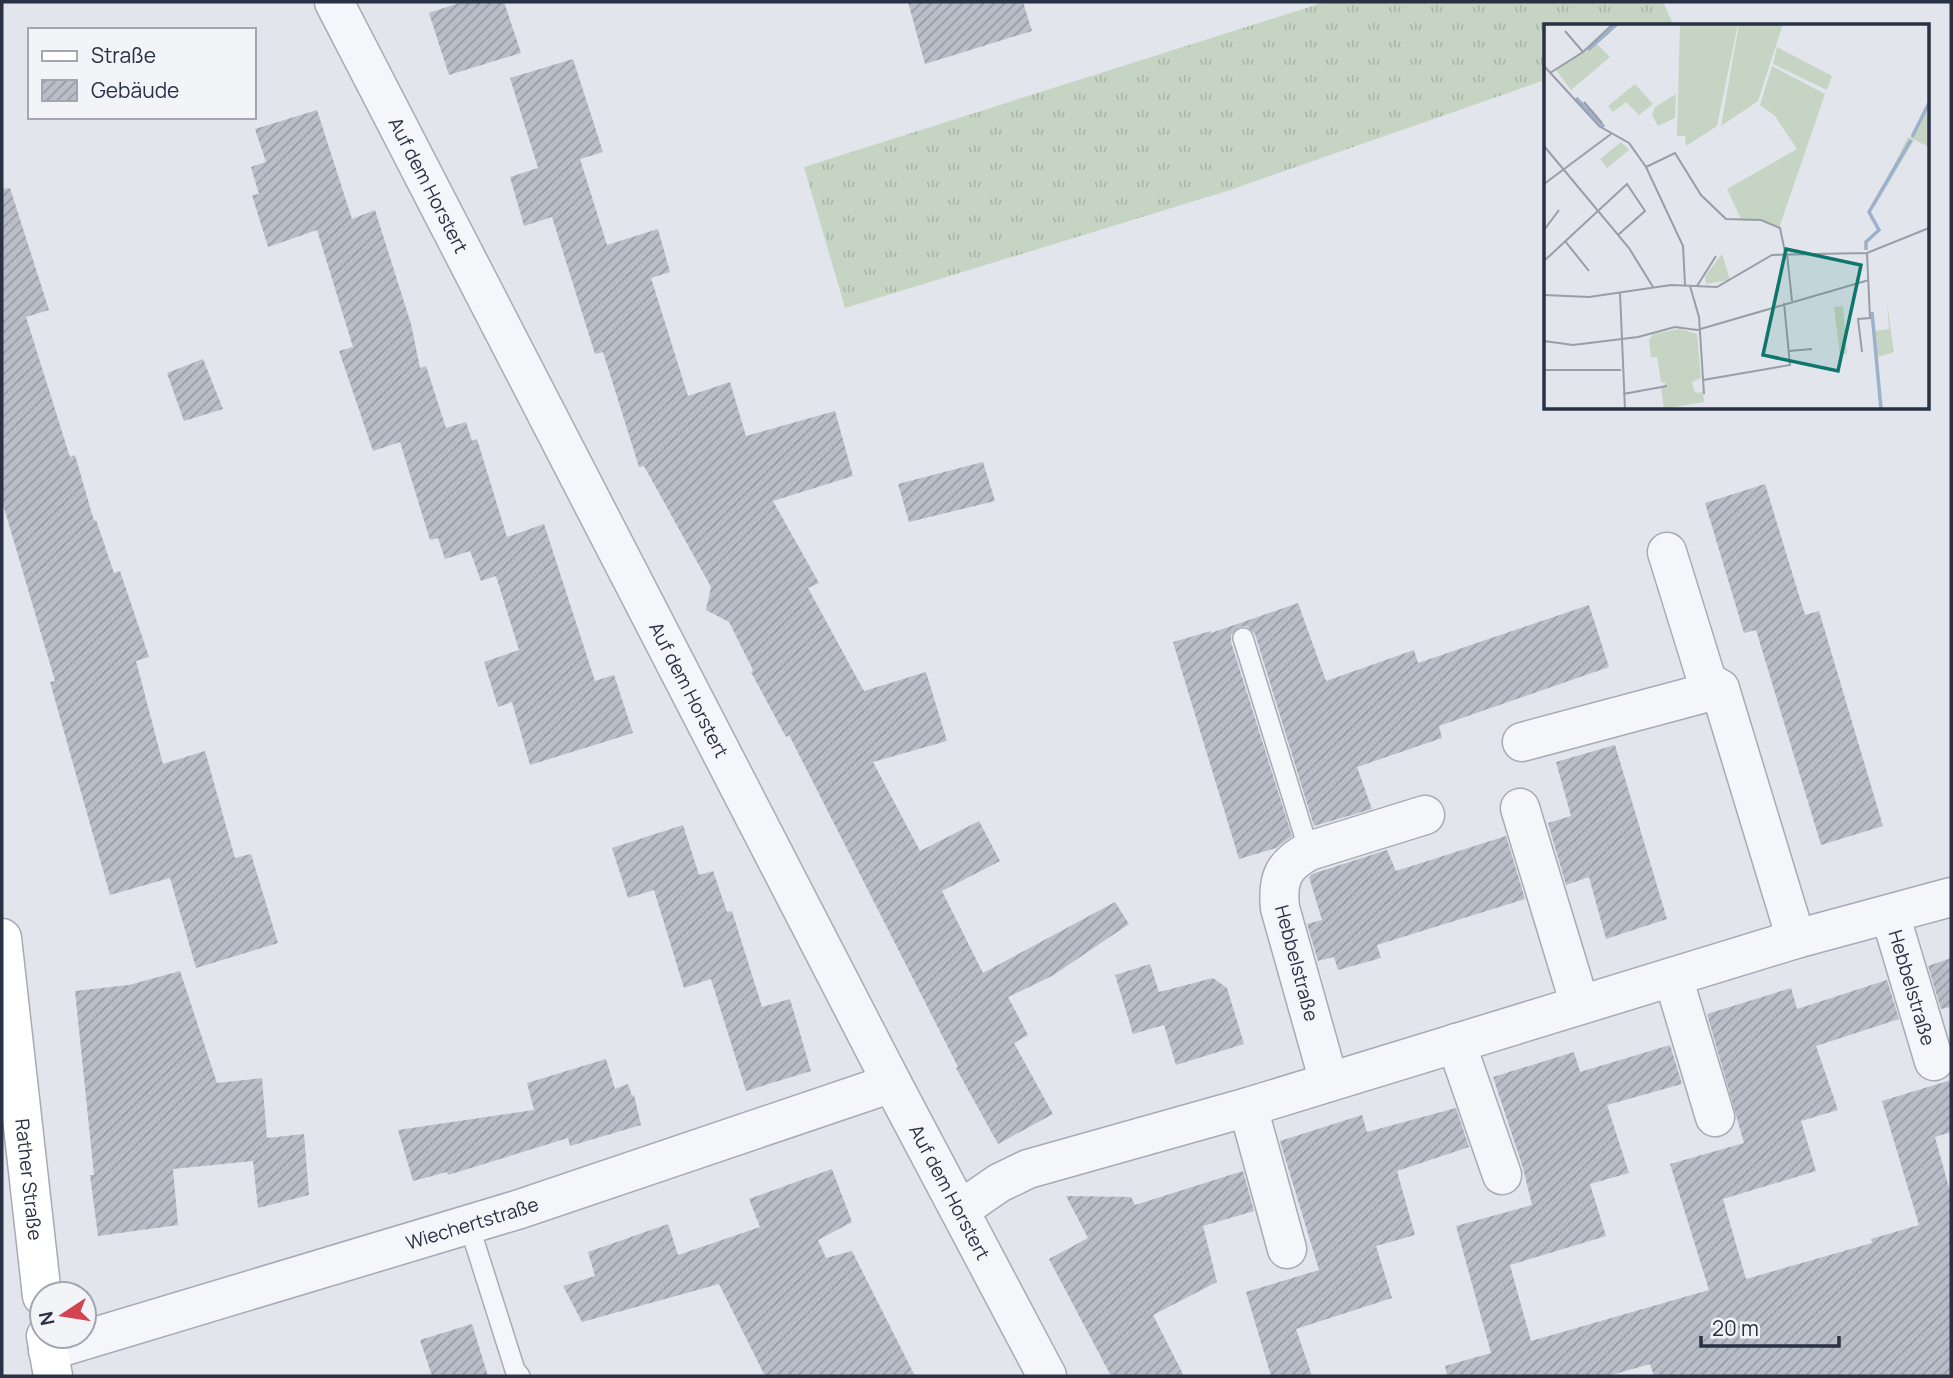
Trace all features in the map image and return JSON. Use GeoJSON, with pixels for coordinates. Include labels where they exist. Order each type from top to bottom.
{"type":"FeatureCollection","features":[{"type":"Feature","properties":{"kind":"main road","name":"Rather Straße"},"geometry":{"type":"LineString","coordinates":[[2,938],[40,1280]]}},
{"type":"Feature","properties":{"kind":"street","name":"Auf dem Horstert"},"geometry":{"type":"LineString","coordinates":[[334,2],[892,1083],[1047,1376]]}},
{"type":"Feature","properties":{"kind":"street"},"geometry":{"type":"LineString","coordinates":[[1667,552],[1707,681],[1720,689],[1796,939]]}},
{"type":"Feature","properties":{"kind":"street"},"geometry":{"type":"LineString","coordinates":[[1522,742],[1720,689]]}},
{"type":"Feature","properties":{"kind":"street"},"geometry":{"type":"LineString","coordinates":[[1520,808],[1580,1005]]}},
{"type":"Feature","properties":{"kind":"street","name":"Hebbelstraße"},"geometry":{"type":"LineString","coordinates":[[1329,1082],[1280,908],[1278,888],[1292,860],[1309,851],[1425,815]]}},
{"type":"Feature","properties":{"kind":"street","name":"Hebbelstraße"},"geometry":{"type":"LineString","coordinates":[[960,1210],[999,1183],[1028,1169],[1248,1107],[1796,939],[1951,897]]}},
{"type":"Feature","properties":{"kind":"street","name":"Hebbelstraße"},"geometry":{"type":"LineString","coordinates":[[1890,914],[1934,1061]]}},
{"type":"Feature","properties":{"kind":"street"},"geometry":{"type":"LineString","coordinates":[[1673,977],[1715,1117]]}},
{"type":"Feature","properties":{"kind":"street"},"geometry":{"type":"LineString","coordinates":[[1456,1042],[1502,1175]]}},
{"type":"Feature","properties":{"kind":"street","name":"Wiechertstraße"},"geometry":{"type":"LineString","coordinates":[[49,1354],[468,1225],[892,1083]]}},
{"type":"Feature","properties":{"kind":"street"},"geometry":{"type":"LineString","coordinates":[[1248,1107],[1287,1249]]}},
{"type":"Feature","properties":{"kind":"lane"},"geometry":{"type":"LineString","coordinates":[[1243,638],[1309,851]]}},
{"type":"Feature","properties":{"kind":"lane"},"geometry":{"type":"LineString","coordinates":[[468,1225],[515,1370],[520,1376]]}},
{"type":"Feature","properties":{"kind":"green space"},"geometry":{"type":"Polygon","coordinates":[[[1325,2],[1663,2],[1673,24],[1544,24],[1544,80],[1227,191],[845,308],[804,167],[1325,2]]]}},
{"type":"Feature","properties":{"kind":"building"},"geometry":{"type":"Polygon","coordinates":[[[462,2],[504,2],[521,53],[449,75],[429,13],[462,2]]]}},
{"type":"Feature","properties":{"kind":"building"},"geometry":{"type":"Polygon","coordinates":[[[908,2],[1023,2],[1032,31],[925,64],[908,2]]]}},
{"type":"Feature","properties":{"kind":"building"},"geometry":{"type":"Polygon","coordinates":[[[573,59],[603,152],[580,159],[607,245],[658,229],[670,272],[651,278],[688,396],[730,382],[746,436],[835,411],[853,476],[773,501],[819,583],[808,588],[864,691],[926,672],[947,741],[873,762],[920,851],[979,821],[1000,861],[942,891],[983,973],[1115,902],[1129,924],[1052,976],[1008,997],[1028,1035],[1014,1043],[1053,1114],[998,1144],[956,1068],[958,1067],[789,735],[786,737],[751,672],[753,670],[729,622],[706,610],[711,587],[644,466],[639,467],[603,352],[595,354],[552,217],[524,226],[510,177],[538,168],[510,78],[573,59]]]}},
{"type":"Feature","properties":{"kind":"building"},"geometry":{"type":"Polygon","coordinates":[[[317,110],[352,219],[375,210],[411,324],[420,368],[426,366],[446,428],[466,422],[472,441],[477,439],[507,537],[544,524],[595,681],[614,675],[633,733],[530,765],[512,702],[498,707],[484,662],[519,650],[496,576],[481,581],[470,551],[445,559],[438,538],[430,540],[400,442],[373,451],[339,351],[353,347],[317,230],[268,247],[252,195],[259,194],[251,167],[266,162],[255,129],[317,110]]]}},
{"type":"Feature","properties":{"kind":"building"},"geometry":{"type":"Polygon","coordinates":[[[10,188],[49,310],[26,317],[70,457],[75,455],[94,521],[96,520],[114,573],[120,571],[149,657],[136,661],[163,764],[205,751],[235,858],[251,854],[278,943],[196,968],[170,878],[110,895],[50,682],[55,681],[2,501],[2,189],[10,188]]]}},
{"type":"Feature","properties":{"kind":"building"},"geometry":{"type":"Polygon","coordinates":[[[203,359],[223,409],[184,421],[167,373],[203,359]]]}},
{"type":"Feature","properties":{"kind":"building"},"geometry":{"type":"Polygon","coordinates":[[[983,462],[995,501],[909,522],[898,484],[983,462]]]}},
{"type":"Feature","properties":{"kind":"building"},"geometry":{"type":"Polygon","coordinates":[[[1765,484],[1805,615],[1819,611],[1883,826],[1821,845],[1756,630],[1744,633],[1705,503],[1765,484]]]}},
{"type":"Feature","properties":{"kind":"building"},"geometry":{"type":"Polygon","coordinates":[[[1298,603],[1326,681],[1414,650],[1418,663],[1589,605],[1609,667],[1439,726],[1442,738],[1357,767],[1372,809],[1314,826],[1255,634],[1246,626],[1239,627],[1231,635],[1231,642],[1292,836],[1276,848],[1239,859],[1173,642],[1211,633],[1298,603]]]}},
{"type":"Feature","properties":{"kind":"building"},"geometry":{"type":"Polygon","coordinates":[[[1615,745],[1667,919],[1606,939],[1589,877],[1566,885],[1548,823],[1571,816],[1556,762],[1615,745]]]}},
{"type":"Feature","properties":{"kind":"building"},"geometry":{"type":"Polygon","coordinates":[[[683,825],[699,875],[713,871],[727,912],[732,911],[762,1007],[790,999],[811,1071],[746,1091],[711,979],[684,988],[654,890],[628,898],[612,848],[683,825]]]}},
{"type":"Feature","properties":{"kind":"building"},"geometry":{"type":"Polygon","coordinates":[[[1506,836],[1525,899],[1377,945],[1381,958],[1338,970],[1334,957],[1318,961],[1307,924],[1322,920],[1309,877],[1312,874],[1387,850],[1396,871],[1506,836]]]}},
{"type":"Feature","properties":{"kind":"building"},"geometry":{"type":"Polygon","coordinates":[[[1951,958],[1951,1007],[1941,1009],[1928,966],[1951,958]]]}},
{"type":"Feature","properties":{"kind":"building"},"geometry":{"type":"Polygon","coordinates":[[[1150,964],[1159,992],[1213,978],[1227,988],[1244,1044],[1176,1065],[1164,1025],[1133,1034],[1115,975],[1150,964]]]}},
{"type":"Feature","properties":{"kind":"building"},"geometry":{"type":"Polygon","coordinates":[[[180,971],[217,1083],[262,1078],[267,1138],[304,1134],[309,1195],[258,1208],[253,1161],[173,1169],[178,1225],[98,1236],[90,1175],[94,1175],[75,991],[129,985],[180,971]]]}},
{"type":"Feature","properties":{"kind":"building"},"geometry":{"type":"Polygon","coordinates":[[[1887,980],[1899,1019],[1816,1046],[1838,1110],[1801,1121],[1816,1171],[1723,1199],[1746,1279],[1872,1243],[1871,1239],[1919,1225],[1882,1101],[1951,1080],[1951,1132],[1935,1137],[1951,1195],[1951,1376],[1654,1376],[1650,1364],[1608,1376],[1447,1376],[1445,1366],[1491,1353],[1456,1226],[1532,1205],[1523,1168],[1493,1077],[1574,1052],[1580,1072],[1670,1045],[1682,1084],[1607,1105],[1629,1173],[1590,1184],[1606,1236],[1510,1265],[1531,1341],[1709,1290],[1670,1164],[1744,1143],[1707,1014],[1791,988],[1797,1009],[1887,980]]]}},
{"type":"Feature","properties":{"kind":"building"},"geometry":{"type":"Polygon","coordinates":[[[606,1059],[615,1089],[628,1084],[632,1096],[634,1095],[641,1125],[570,1146],[568,1138],[448,1175],[447,1172],[413,1181],[398,1130],[534,1110],[527,1083],[606,1059]]]}},
{"type":"Feature","properties":{"kind":"building"},"geometry":{"type":"Polygon","coordinates":[[[1456,1108],[1469,1147],[1397,1171],[1415,1235],[1376,1246],[1392,1298],[1296,1329],[1312,1376],[1271,1376],[1246,1292],[1319,1270],[1280,1141],[1362,1115],[1367,1132],[1456,1108]]]}},
{"type":"Feature","properties":{"kind":"building"},"geometry":{"type":"Polygon","coordinates":[[[832,1169],[852,1222],[818,1240],[826,1258],[852,1251],[915,1376],[765,1376],[719,1284],[582,1322],[563,1286],[595,1276],[588,1252],[668,1224],[678,1255],[760,1227],[749,1199],[832,1169]]]}},
{"type":"Feature","properties":{"kind":"building"},"geometry":{"type":"Polygon","coordinates":[[[1243,1171],[1254,1211],[1203,1226],[1217,1282],[1153,1315],[1184,1376],[1111,1376],[1049,1259],[1088,1238],[1066,1196],[1131,1197],[1135,1205],[1243,1171]]]}},
{"type":"Feature","properties":{"kind":"building"},"geometry":{"type":"Polygon","coordinates":[[[472,1324],[488,1376],[432,1376],[420,1340],[472,1324]]]}}]}
